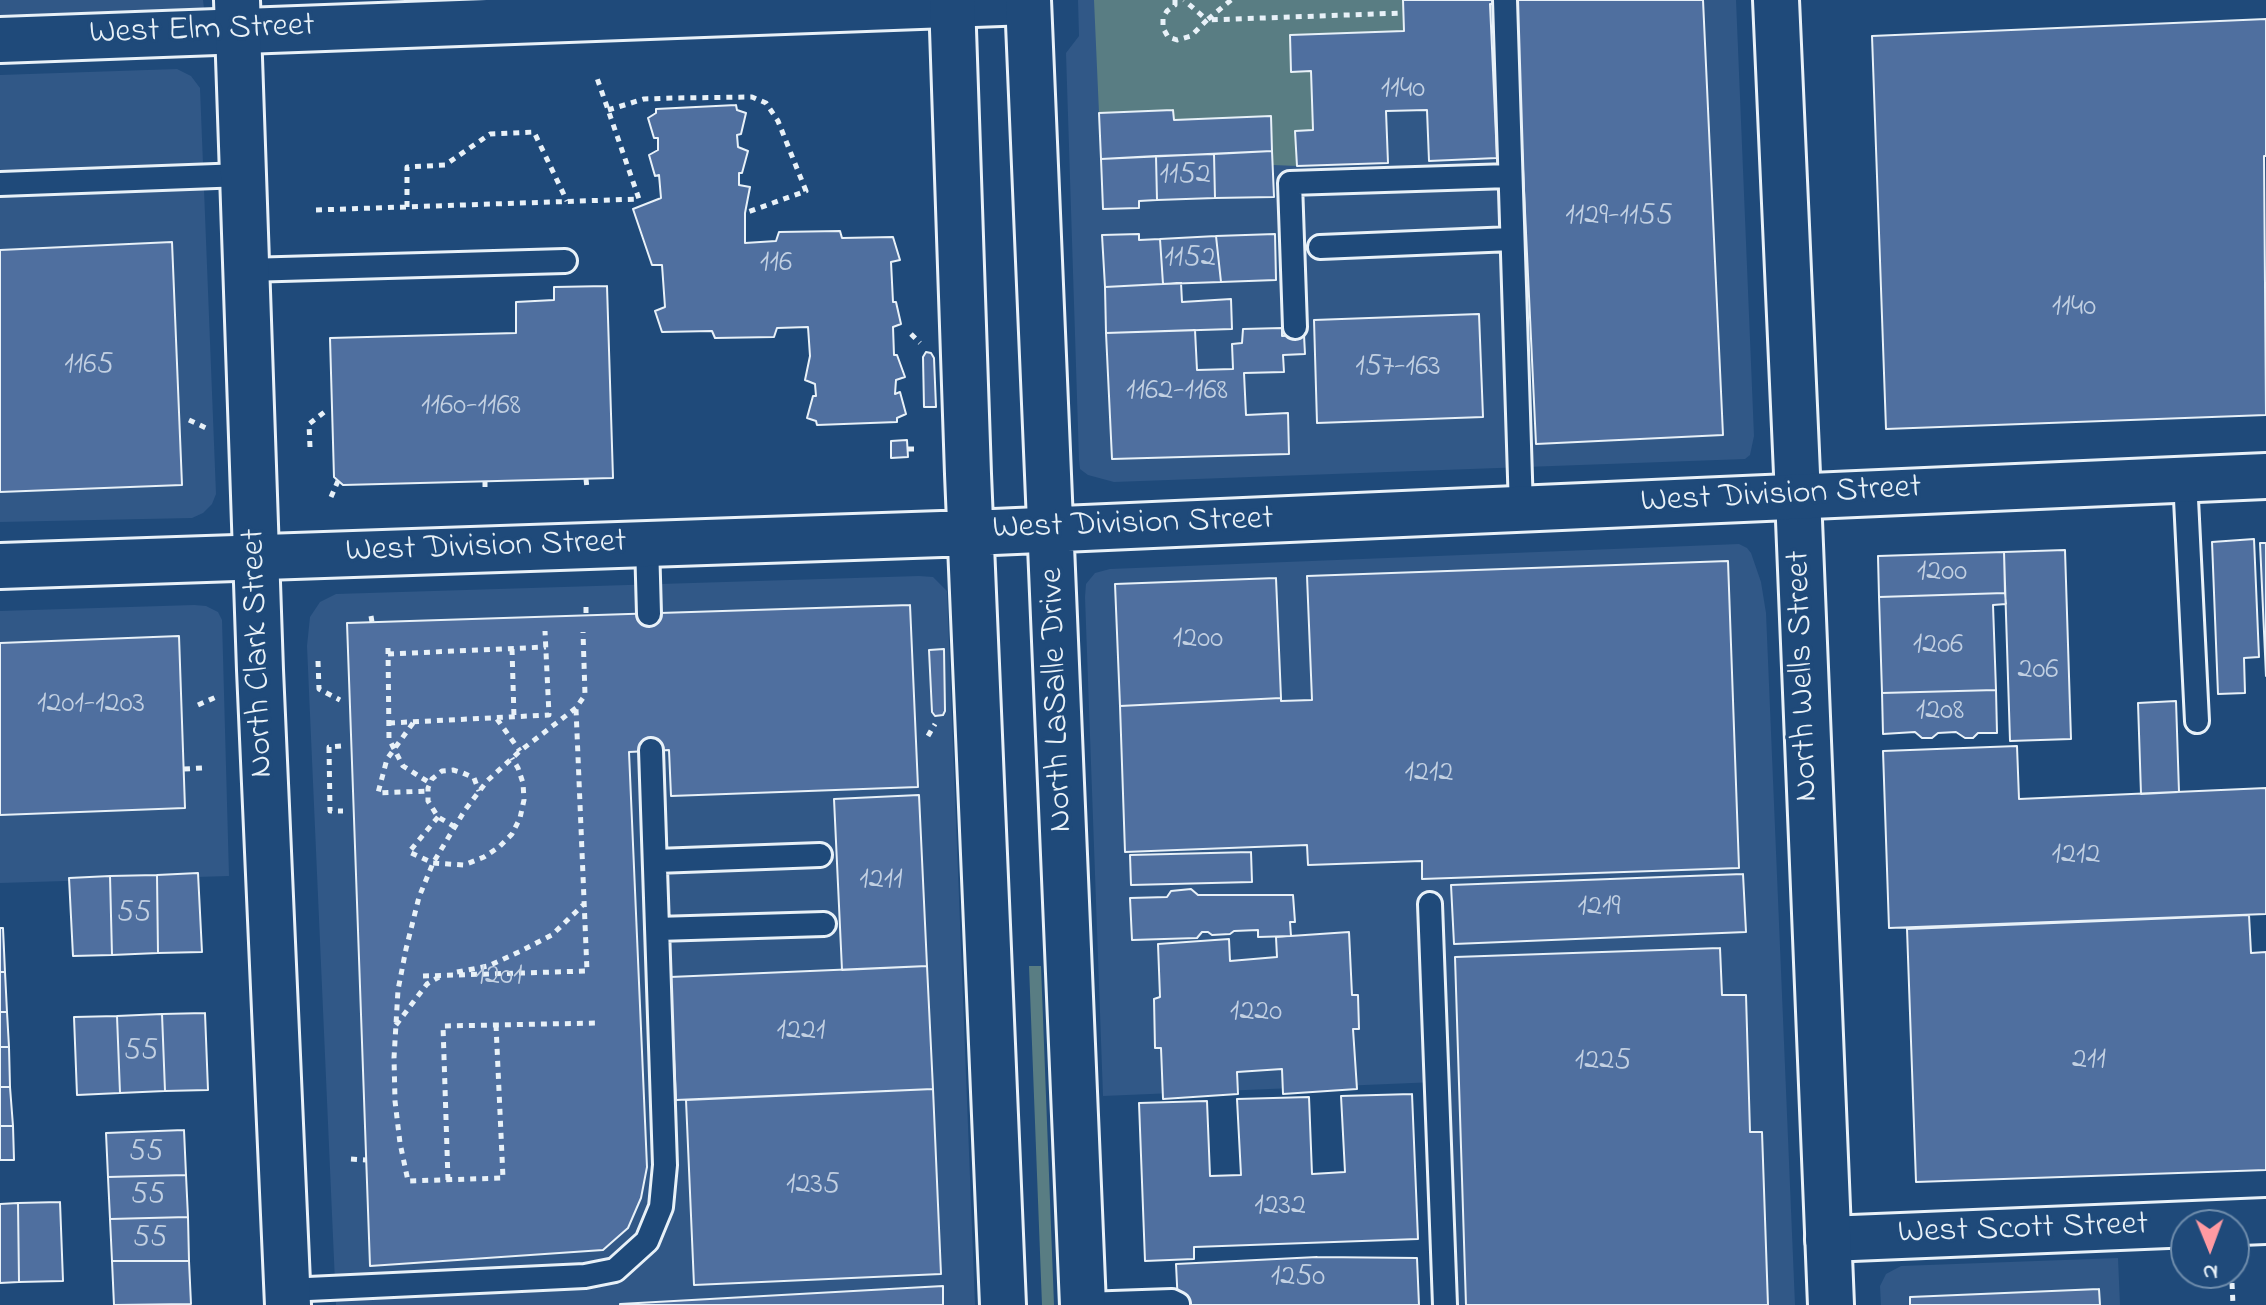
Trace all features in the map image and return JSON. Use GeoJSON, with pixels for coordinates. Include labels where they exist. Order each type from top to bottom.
{"type":"FeatureCollection","features":[{"type":"Feature","properties":{"kind":"main road","name":"North Wells Street"},"geometry":{"type":"LineString","coordinates":[[1776,0],[1831,1305]]}},
{"type":"Feature","properties":{"kind":"main road","name":"West Elm Street"},"geometry":{"type":"LineString","coordinates":[[0,40],[237,16],[1028,1]]}},
{"type":"Feature","properties":{"kind":"main road","name":"North LaSalle Drive"},"geometry":{"type":"LineString","coordinates":[[1028,1],[1083,1305]]}},
{"type":"Feature","properties":{"kind":"main road"},"geometry":{"type":"LineString","coordinates":[[952,3],[1003,1305]]}},
{"type":"Feature","properties":{"kind":"main road","name":"North Clark Street"},"geometry":{"type":"LineString","coordinates":[[237,16],[256,557],[288,1297]]}},
{"type":"Feature","properties":{"kind":"main road","name":"West Division Street"},"geometry":{"type":"LineString","coordinates":[[0,566],[971,533],[2266,476]]}},
{"type":"Feature","properties":{"kind":"main road","name":"West Scott Street"},"geometry":{"type":"LineString","coordinates":[[1828,1239],[2266,1221]]}},
{"type":"Feature","properties":{"kind":"lane"},"geometry":{"type":"LineString","coordinates":[[1505,0],[1521,509]]}},
{"type":"Feature","properties":{"kind":"lane"},"geometry":{"type":"LineString","coordinates":[[0,184],[243,175]]}},
{"type":"Feature","properties":{"kind":"lane"},"geometry":{"type":"LineString","coordinates":[[1295,327],[1290,183],[1510,176]]}},
{"type":"Feature","properties":{"kind":"lane"},"geometry":{"type":"LineString","coordinates":[[1320,247],[1512,239]]}},
{"type":"Feature","properties":{"kind":"lane"},"geometry":{"type":"LineString","coordinates":[[246,270],[565,261]]}},
{"type":"Feature","properties":{"kind":"lane"},"geometry":{"type":"LineString","coordinates":[[2185,479],[2197,721]]}},
{"type":"Feature","properties":{"kind":"lane"},"geometry":{"type":"LineString","coordinates":[[647,543],[649,614]]}},
{"type":"Feature","properties":{"kind":"lane"},"geometry":{"type":"LineString","coordinates":[[288,1297],[585,1276],[615,1270],[647,1241],[661,1207],[665,1165],[651,750]]}},
{"type":"Feature","properties":{"kind":"lane"},"geometry":{"type":"LineString","coordinates":[[656,861],[820,855]]}},
{"type":"Feature","properties":{"kind":"lane"},"geometry":{"type":"LineString","coordinates":[[1430,904],[1445,1305]]}},
{"type":"Feature","properties":{"kind":"lane"},"geometry":{"type":"LineString","coordinates":[[657,929],[824,924]]}},
{"type":"Feature","properties":{"kind":"lane"},"geometry":{"type":"LineString","coordinates":[[1083,1305],[1172,1301]]}},
{"type":"Feature","properties":{"kind":"path"},"geometry":{"type":"LineString","coordinates":[[1175,0],[1175,5],[1163,18],[1163,28],[1168,37],[1177,40],[1186,39],[1231,0]]}},
{"type":"Feature","properties":{"kind":"path"},"geometry":{"type":"LineString","coordinates":[[1184,0],[1207,20],[1403,13]]}},
{"type":"Feature","properties":{"kind":"path"},"geometry":{"type":"LineString","coordinates":[[316,210],[567,201],[641,202],[597,78]]}},
{"type":"Feature","properties":{"kind":"path"},"geometry":{"type":"LineString","coordinates":[[608,110],[644,99],[752,97],[766,103],[778,121],[806,191],[745,213]]}},
{"type":"Feature","properties":{"kind":"path"},"geometry":{"type":"LineString","coordinates":[[407,207],[407,167],[445,165],[490,134],[534,132],[567,201]]}},
{"type":"Feature","properties":{"kind":"path"},"geometry":{"type":"LineString","coordinates":[[310,447],[309,424],[327,410]]}},
{"type":"Feature","properties":{"kind":"path"},"geometry":{"type":"LineString","coordinates":[[189,420],[206,428]]}},
{"type":"Feature","properties":{"kind":"path"},"geometry":{"type":"LineString","coordinates":[[586,479],[587,488]]}},
{"type":"Feature","properties":{"kind":"path"},"geometry":{"type":"LineString","coordinates":[[331,497],[338,481]]}},
{"type":"Feature","properties":{"kind":"path"},"geometry":{"type":"LineString","coordinates":[[485,481],[485,491]]}},
{"type":"Feature","properties":{"kind":"path"},"geometry":{"type":"LineString","coordinates":[[586,607],[586,615]]}},
{"type":"Feature","properties":{"kind":"path"},"geometry":{"type":"LineString","coordinates":[[545,631],[549,715],[553,726]]}},
{"type":"Feature","properties":{"kind":"path"},"geometry":{"type":"LineString","coordinates":[[496,1025],[503,1178],[408,1181],[403,1166],[395,1101],[395,1026],[398,990],[419,897],[433,863],[465,810],[487,781],[576,708],[585,695],[583,632]]}},
{"type":"Feature","properties":{"kind":"path"},"geometry":{"type":"LineString","coordinates":[[430,783],[403,766],[389,739],[388,651],[546,647]]}},
{"type":"Feature","properties":{"kind":"path"},"geometry":{"type":"LineString","coordinates":[[512,649],[514,717]]}},
{"type":"Feature","properties":{"kind":"path"},"geometry":{"type":"LineString","coordinates":[[318,661],[319,689],[340,700]]}},
{"type":"Feature","properties":{"kind":"path"},"geometry":{"type":"LineString","coordinates":[[198,705],[216,697]]}},
{"type":"Feature","properties":{"kind":"path"},"geometry":{"type":"LineString","coordinates":[[423,976],[587,971],[576,708]]}},
{"type":"Feature","properties":{"kind":"path"},"geometry":{"type":"LineString","coordinates":[[389,723],[549,715]]}},
{"type":"Feature","properties":{"kind":"path"},"geometry":{"type":"LineString","coordinates":[[496,718],[520,751]]}},
{"type":"Feature","properties":{"kind":"path"},"geometry":{"type":"LineString","coordinates":[[413,722],[383,771],[378,793],[428,791]]}},
{"type":"Feature","properties":{"kind":"path"},"geometry":{"type":"LineString","coordinates":[[341,746],[329,747],[330,811],[343,811]]}},
{"type":"Feature","properties":{"kind":"path"},"geometry":{"type":"LineString","coordinates":[[438,817],[409,852],[433,863],[464,865],[499,847],[512,834],[524,800],[523,783],[512,758]]}},
{"type":"Feature","properties":{"kind":"path"},"geometry":{"type":"LineString","coordinates":[[184,769],[202,768]]}},
{"type":"Feature","properties":{"kind":"path"},"geometry":{"type":"LineString","coordinates":[[455,827],[438,817],[428,801],[430,783],[442,771],[453,770],[474,778],[479,792]]}},
{"type":"Feature","properties":{"kind":"path"},"geometry":{"type":"LineString","coordinates":[[395,1026],[427,984],[444,975],[488,966],[521,951],[552,935],[584,905]]}},
{"type":"Feature","properties":{"kind":"path"},"geometry":{"type":"LineString","coordinates":[[448,1180],[443,1026],[597,1023]]}},
{"type":"Feature","properties":{"kind":"path"},"geometry":{"type":"LineString","coordinates":[[351,1159],[366,1160]]}},
{"type":"Feature","properties":{"kind":"shaded area"},"geometry":{"type":"Polygon","coordinates":[[[0,0],[203,0],[204,8],[0,15],[0,0]]]}},
{"type":"Feature","properties":{"kind":"shaded area"},"geometry":{"type":"Polygon","coordinates":[[[1078,0],[1736,0],[1754,436],[1750,455],[1745,459],[1114,482],[1088,475],[1080,469],[1079,460],[1066,53],[1079,36],[1078,0]]]}},
{"type":"Feature","properties":{"kind":"shaded area"},"geometry":{"type":"Polygon","coordinates":[[[177,69],[191,76],[200,88],[216,494],[203,513],[192,518],[0,522],[0,75],[177,69]]]}},
{"type":"Feature","properties":{"kind":"shaded area"},"geometry":{"type":"Polygon","coordinates":[[[1739,544],[1751,553],[1761,582],[1766,613],[1795,1305],[1445,1305],[1436,1082],[1103,1096],[1085,597],[1086,584],[1095,573],[1110,569],[1739,544]]]}},
{"type":"Feature","properties":{"kind":"shaded area"},"geometry":{"type":"Polygon","coordinates":[[[933,577],[947,591],[975,1305],[336,1305],[307,646],[310,617],[320,602],[336,594],[933,577]]]}},
{"type":"Feature","properties":{"kind":"shaded area"},"geometry":{"type":"Polygon","coordinates":[[[194,605],[218,612],[222,620],[229,876],[0,883],[0,611],[194,605]]]}},
{"type":"Feature","properties":{"kind":"shaded area"},"geometry":{"type":"Polygon","coordinates":[[[2118,1258],[2120,1305],[1881,1305],[1880,1286],[1886,1274],[1901,1266],[2118,1258]]]}},
{"type":"Feature","properties":{"kind":"green space"},"geometry":{"type":"Polygon","coordinates":[[[1094,0],[1403,0],[1404,31],[1290,35],[1291,72],[1311,71],[1313,130],[1296,131],[1297,166],[1273,165],[1271,116],[1174,120],[1173,110],[1099,113],[1094,0]]]}},
{"type":"Feature","properties":{"kind":"green space"},"geometry":{"type":"Polygon","coordinates":[[[1029,966],[1041,966],[1054,1305],[1042,1305],[1029,966]]]}},
{"type":"Feature","properties":{"kind":"building"},"geometry":{"type":"Polygon","coordinates":[[[1403,0],[1496,0],[1496,4],[1490,4],[1497,158],[1429,161],[1427,110],[1386,111],[1388,163],[1297,166],[1295,131],[1313,130],[1311,71],[1291,72],[1290,35],[1404,31],[1403,0]]]}},
{"type":"Feature","properties":{"kind":"building"},"geometry":{"type":"Polygon","coordinates":[[[1515,0],[1703,0],[1723,435],[1536,444],[1515,0]]]}},
{"type":"Feature","properties":{"kind":"building"},"geometry":{"type":"Polygon","coordinates":[[[2266,19],[2266,415],[1886,429],[1872,36],[2266,19]]]}},
{"type":"Feature","properties":{"kind":"building"},"geometry":{"type":"Polygon","coordinates":[[[736,105],[737,110],[746,113],[741,134],[737,135],[738,147],[748,151],[742,173],[739,173],[739,185],[750,187],[745,213],[745,243],[776,241],[779,232],[840,231],[842,238],[893,237],[900,260],[891,262],[893,302],[896,302],[901,324],[893,327],[894,355],[897,355],[905,377],[896,380],[895,394],[900,392],[906,414],[897,418],[897,422],[817,425],[816,421],[807,418],[813,396],[816,396],[815,384],[805,380],[810,356],[808,327],[777,328],[774,337],[715,338],[712,331],[662,332],[655,311],[665,307],[662,265],[652,265],[633,209],[661,198],[659,175],[655,176],[649,155],[658,150],[658,138],[654,138],[648,118],[656,113],[656,109],[736,105]]]}},
{"type":"Feature","properties":{"kind":"building"},"geometry":{"type":"Polygon","coordinates":[[[1173,110],[1174,120],[1271,116],[1272,151],[1101,159],[1099,113],[1173,110]]]}},
{"type":"Feature","properties":{"kind":"building"},"geometry":{"type":"Polygon","coordinates":[[[1272,151],[1274,197],[1215,198],[1214,154],[1272,151]]]}},
{"type":"Feature","properties":{"kind":"building"},"geometry":{"type":"Polygon","coordinates":[[[1214,154],[1215,198],[1157,200],[1156,156],[1214,154]]]}},
{"type":"Feature","properties":{"kind":"building"},"geometry":{"type":"Polygon","coordinates":[[[1156,156],[1157,200],[1139,201],[1139,208],[1103,209],[1101,159],[1156,156]]]}},
{"type":"Feature","properties":{"kind":"building"},"geometry":{"type":"Polygon","coordinates":[[[1139,234],[1139,240],[1160,239],[1163,284],[1105,287],[1102,235],[1139,234]]]}},
{"type":"Feature","properties":{"kind":"building"},"geometry":{"type":"Polygon","coordinates":[[[1275,234],[1276,280],[1221,282],[1216,236],[1275,234]]]}},
{"type":"Feature","properties":{"kind":"building"},"geometry":{"type":"Polygon","coordinates":[[[1216,236],[1221,282],[1163,284],[1160,239],[1216,236]]]}},
{"type":"Feature","properties":{"kind":"building"},"geometry":{"type":"Polygon","coordinates":[[[172,242],[182,485],[0,492],[0,250],[172,242]]]}},
{"type":"Feature","properties":{"kind":"building"},"geometry":{"type":"Polygon","coordinates":[[[1181,283],[1182,302],[1231,299],[1232,329],[1106,333],[1105,287],[1181,283]]]}},
{"type":"Feature","properties":{"kind":"building"},"geometry":{"type":"Polygon","coordinates":[[[607,286],[613,478],[343,485],[334,477],[330,338],[516,333],[516,302],[554,300],[554,287],[607,286]]]}},
{"type":"Feature","properties":{"kind":"building"},"geometry":{"type":"Polygon","coordinates":[[[1479,314],[1483,417],[1317,423],[1314,320],[1479,314]]]}},
{"type":"Feature","properties":{"kind":"building"},"geometry":{"type":"Polygon","coordinates":[[[1282,328],[1282,336],[1304,335],[1305,354],[1283,355],[1284,372],[1244,373],[1246,415],[1288,413],[1289,454],[1112,459],[1106,333],[1195,330],[1197,370],[1233,369],[1232,344],[1242,343],[1243,329],[1282,328]]]}},
{"type":"Feature","properties":{"kind":"building"},"geometry":{"type":"Polygon","coordinates":[[[926,352],[934,358],[936,407],[924,407],[923,357],[926,352]]]}},
{"type":"Feature","properties":{"kind":"building"},"geometry":{"type":"Polygon","coordinates":[[[907,440],[908,457],[891,458],[891,441],[907,440]]]}},
{"type":"Feature","properties":{"kind":"building"},"geometry":{"type":"Polygon","coordinates":[[[2254,539],[2259,657],[2244,658],[2245,693],[2218,694],[2212,542],[2254,539]]]}},
{"type":"Feature","properties":{"kind":"building"},"geometry":{"type":"Polygon","coordinates":[[[2260,543],[2266,543],[2266,676],[2260,543]]]}},
{"type":"Feature","properties":{"kind":"building"},"geometry":{"type":"Polygon","coordinates":[[[2065,550],[2071,739],[2010,741],[2004,552],[2065,550]]]}},
{"type":"Feature","properties":{"kind":"building"},"geometry":{"type":"Polygon","coordinates":[[[2004,552],[2005,593],[1879,597],[1878,556],[2004,552]]]}},
{"type":"Feature","properties":{"kind":"building"},"geometry":{"type":"Polygon","coordinates":[[[1728,561],[1739,868],[1422,879],[1422,861],[1308,865],[1307,845],[1125,852],[1120,706],[1281,698],[1281,701],[1312,700],[1307,576],[1728,561]]]}},
{"type":"Feature","properties":{"kind":"building"},"geometry":{"type":"Polygon","coordinates":[[[1276,578],[1281,698],[1120,706],[1115,584],[1276,578]]]}},
{"type":"Feature","properties":{"kind":"building"},"geometry":{"type":"Polygon","coordinates":[[[2005,593],[2006,604],[1993,605],[1996,690],[1882,693],[1879,597],[2005,593]]]}},
{"type":"Feature","properties":{"kind":"building"},"geometry":{"type":"Polygon","coordinates":[[[910,605],[918,787],[671,796],[669,750],[629,752],[647,1167],[641,1198],[628,1228],[603,1250],[370,1266],[347,623],[910,605]]]}},
{"type":"Feature","properties":{"kind":"building"},"geometry":{"type":"Polygon","coordinates":[[[179,636],[185,808],[0,815],[0,643],[179,636]]]}},
{"type":"Feature","properties":{"kind":"building"},"geometry":{"type":"Polygon","coordinates":[[[944,649],[945,711],[943,715],[935,716],[932,712],[929,650],[944,649]]]}},
{"type":"Feature","properties":{"kind":"building"},"geometry":{"type":"Polygon","coordinates":[[[1996,690],[1997,733],[1978,733],[1973,738],[1965,738],[1956,732],[1938,733],[1932,738],[1922,738],[1915,732],[1883,734],[1882,693],[1996,690]]]}},
{"type":"Feature","properties":{"kind":"building"},"geometry":{"type":"Polygon","coordinates":[[[2176,701],[2179,792],[2141,794],[2138,703],[2176,701]]]}},
{"type":"Feature","properties":{"kind":"building"},"geometry":{"type":"Polygon","coordinates":[[[2017,746],[2019,799],[2266,788],[2266,914],[1889,928],[1883,751],[2017,746]]]}},
{"type":"Feature","properties":{"kind":"building"},"geometry":{"type":"Polygon","coordinates":[[[919,795],[927,966],[842,970],[834,799],[919,795]]]}},
{"type":"Feature","properties":{"kind":"building"},"geometry":{"type":"Polygon","coordinates":[[[1251,852],[1252,882],[1131,885],[1130,855],[1251,852]]]}},
{"type":"Feature","properties":{"kind":"building"},"geometry":{"type":"Polygon","coordinates":[[[198,873],[202,952],[158,953],[157,875],[198,873]]]}},
{"type":"Feature","properties":{"kind":"building"},"geometry":{"type":"Polygon","coordinates":[[[1743,874],[1746,932],[1454,944],[1451,885],[1743,874]]]}},
{"type":"Feature","properties":{"kind":"building"},"geometry":{"type":"Polygon","coordinates":[[[157,875],[158,953],[112,955],[110,876],[157,875]]]}},
{"type":"Feature","properties":{"kind":"building"},"geometry":{"type":"Polygon","coordinates":[[[110,876],[112,955],[73,956],[69,878],[110,876]]]}},
{"type":"Feature","properties":{"kind":"building"},"geometry":{"type":"Polygon","coordinates":[[[1191,889],[1198,895],[1293,895],[1295,922],[1290,922],[1291,936],[1258,937],[1258,930],[1212,935],[1202,932],[1197,938],[1132,940],[1130,898],[1167,897],[1171,891],[1191,889]]]}},
{"type":"Feature","properties":{"kind":"building"},"geometry":{"type":"Polygon","coordinates":[[[2249,915],[2251,953],[2266,952],[2266,1170],[1916,1182],[1907,929],[2249,915]]]}},
{"type":"Feature","properties":{"kind":"building"},"geometry":{"type":"Polygon","coordinates":[[[0,928],[3,928],[5,972],[0,972],[0,928]]]}},
{"type":"Feature","properties":{"kind":"building"},"geometry":{"type":"Polygon","coordinates":[[[1349,932],[1352,995],[1358,995],[1359,1029],[1353,1029],[1357,1089],[1283,1094],[1282,1069],[1237,1072],[1238,1094],[1163,1099],[1161,1048],[1155,1048],[1154,999],[1160,997],[1158,944],[1229,939],[1230,961],[1277,957],[1276,937],[1349,932]]]}},
{"type":"Feature","properties":{"kind":"building"},"geometry":{"type":"Polygon","coordinates":[[[1720,948],[1722,995],[1746,995],[1750,1132],[1762,1132],[1768,1305],[1466,1305],[1455,957],[1720,948]]]}},
{"type":"Feature","properties":{"kind":"building"},"geometry":{"type":"Polygon","coordinates":[[[927,966],[933,1089],[676,1100],[670,977],[927,966]]]}},
{"type":"Feature","properties":{"kind":"building"},"geometry":{"type":"Polygon","coordinates":[[[0,972],[5,972],[7,1012],[0,1012],[0,972]]]}},
{"type":"Feature","properties":{"kind":"building"},"geometry":{"type":"Polygon","coordinates":[[[0,1012],[7,1012],[9,1047],[0,1047],[0,1012]]]}},
{"type":"Feature","properties":{"kind":"building"},"geometry":{"type":"Polygon","coordinates":[[[205,1013],[208,1090],[165,1091],[162,1014],[205,1013]]]}},
{"type":"Feature","properties":{"kind":"building"},"geometry":{"type":"Polygon","coordinates":[[[162,1014],[165,1091],[120,1093],[117,1016],[162,1014]]]}},
{"type":"Feature","properties":{"kind":"building"},"geometry":{"type":"Polygon","coordinates":[[[117,1016],[120,1093],[77,1095],[74,1017],[117,1016]]]}},
{"type":"Feature","properties":{"kind":"building"},"geometry":{"type":"Polygon","coordinates":[[[0,1047],[9,1047],[10,1087],[0,1087],[0,1047]]]}},
{"type":"Feature","properties":{"kind":"building"},"geometry":{"type":"Polygon","coordinates":[[[0,1087],[10,1087],[13,1126],[0,1126],[0,1087]]]}},
{"type":"Feature","properties":{"kind":"building"},"geometry":{"type":"Polygon","coordinates":[[[933,1089],[941,1274],[694,1285],[686,1100],[933,1089]]]}},
{"type":"Feature","properties":{"kind":"building"},"geometry":{"type":"Polygon","coordinates":[[[1412,1094],[1418,1239],[1194,1247],[1194,1259],[1145,1261],[1139,1103],[1207,1101],[1210,1176],[1241,1175],[1237,1099],[1309,1097],[1312,1174],[1345,1172],[1341,1096],[1412,1094]]]}},
{"type":"Feature","properties":{"kind":"building"},"geometry":{"type":"Polygon","coordinates":[[[0,1126],[13,1126],[14,1160],[0,1160],[0,1126]]]}},
{"type":"Feature","properties":{"kind":"building"},"geometry":{"type":"Polygon","coordinates":[[[184,1130],[186,1175],[108,1177],[106,1133],[184,1130]]]}},
{"type":"Feature","properties":{"kind":"building"},"geometry":{"type":"Polygon","coordinates":[[[186,1175],[188,1217],[110,1219],[108,1177],[186,1175]]]}},
{"type":"Feature","properties":{"kind":"building"},"geometry":{"type":"Polygon","coordinates":[[[60,1202],[63,1281],[19,1282],[18,1203],[60,1202]]]}},
{"type":"Feature","properties":{"kind":"building"},"geometry":{"type":"Polygon","coordinates":[[[18,1203],[19,1282],[0,1283],[0,1204],[18,1203]]]}},
{"type":"Feature","properties":{"kind":"building"},"geometry":{"type":"Polygon","coordinates":[[[188,1217],[189,1261],[112,1261],[110,1219],[188,1217]]]}},
{"type":"Feature","properties":{"kind":"building"},"geometry":{"type":"Polygon","coordinates":[[[1317,1257],[1417,1258],[1419,1305],[1178,1305],[1176,1264],[1317,1257]]]}},
{"type":"Feature","properties":{"kind":"building"},"geometry":{"type":"Polygon","coordinates":[[[112,1261],[189,1261],[191,1304],[114,1305],[112,1261]]]}},
{"type":"Feature","properties":{"kind":"building"},"geometry":{"type":"Polygon","coordinates":[[[943,1286],[943,1305],[620,1305],[620,1304],[943,1286]]]}},
{"type":"Feature","properties":{"kind":"building"},"geometry":{"type":"Polygon","coordinates":[[[2099,1289],[2100,1305],[1910,1305],[1910,1297],[2099,1289]]]}}]}
